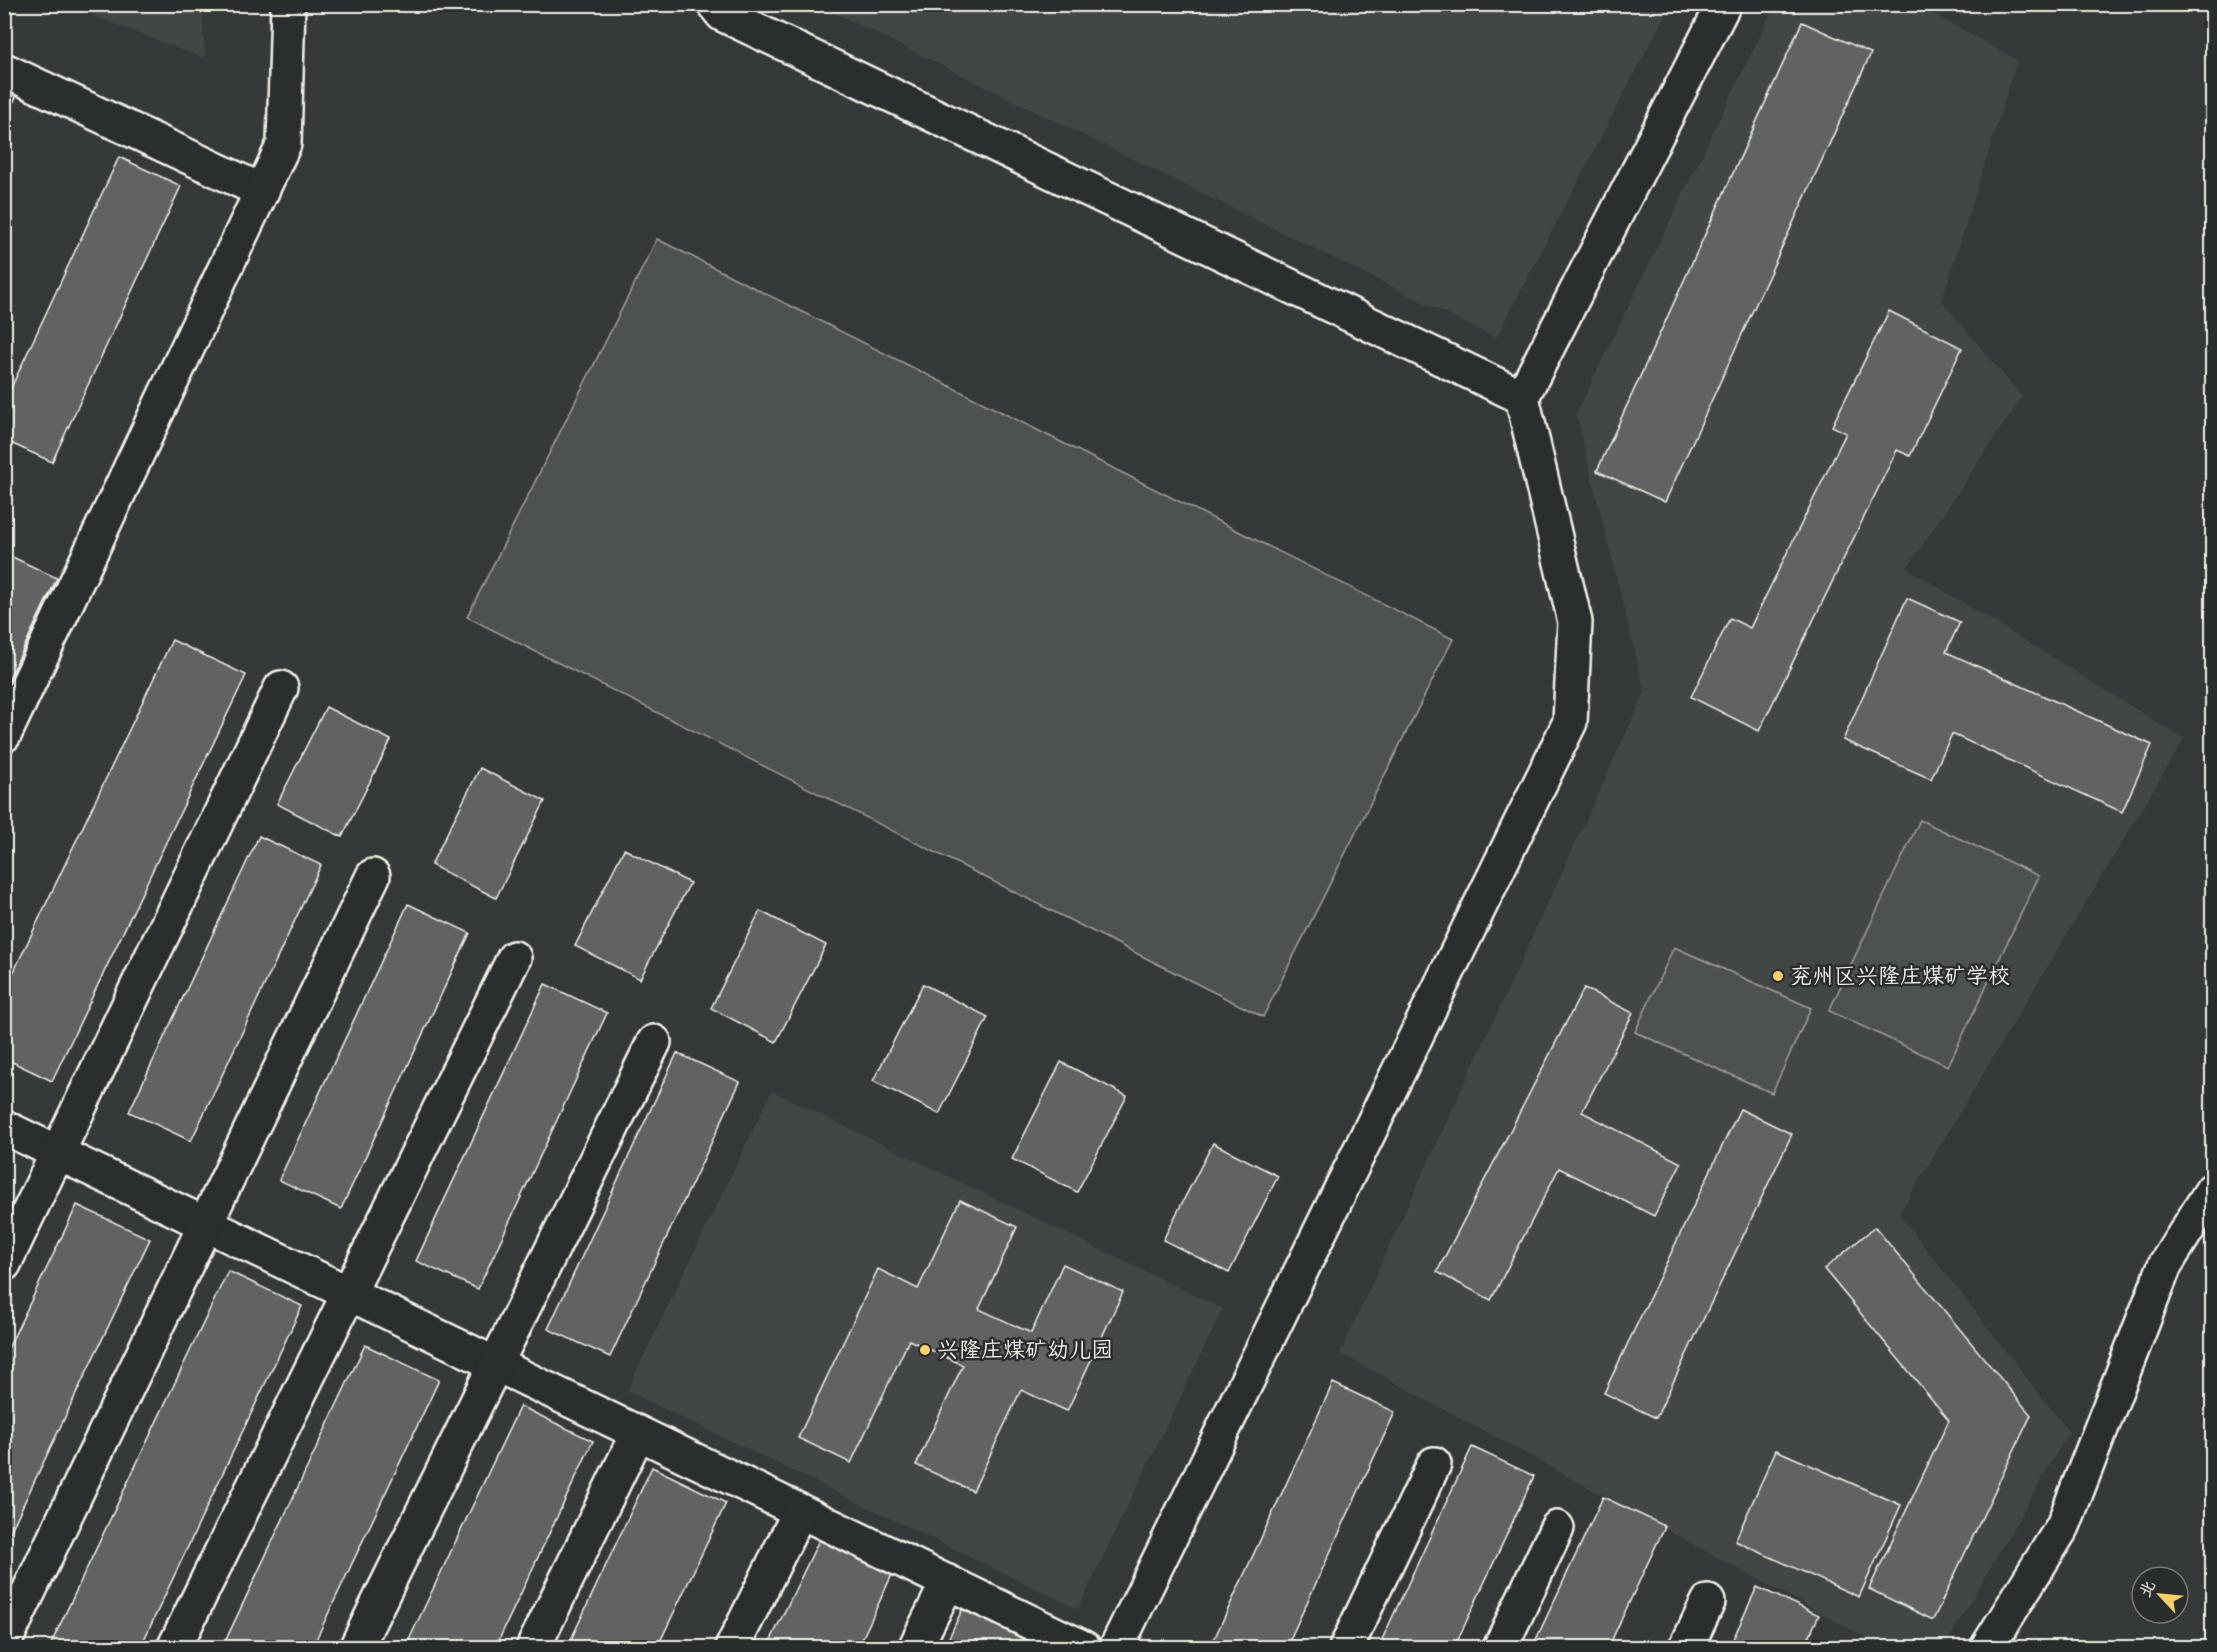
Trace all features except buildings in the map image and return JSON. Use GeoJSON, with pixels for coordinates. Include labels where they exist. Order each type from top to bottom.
{"type":"FeatureCollection","features":[{"type":"Feature","properties":{"kind":"street"},"geometry":{"type":"LineString","coordinates":[[4,735],[284,144],[288,4]]}},
{"type":"Feature","properties":{"kind":"street"},"geometry":{"type":"LineString","coordinates":[[714,4],[722,14],[1522,397]]}},
{"type":"Feature","properties":{"kind":"street"},"geometry":{"type":"LineString","coordinates":[[1116,1647],[1570,722],[1575,622],[1522,397],[1724,4]]}},
{"type":"Feature","properties":{"kind":"street"},"geometry":{"type":"LineString","coordinates":[[4,70],[262,191]]}},
{"type":"Feature","properties":{"kind":"street"},"geometry":{"type":"LineString","coordinates":[[4,1264],[281,688]]}},
{"type":"Feature","properties":{"kind":"street"},"geometry":{"type":"LineString","coordinates":[[4,1643],[374,876]]}},
{"type":"Feature","properties":{"kind":"street"},"geometry":{"type":"LineString","coordinates":[[174,1647],[514,958]]}},
{"type":"Feature","properties":{"kind":"street"},"geometry":{"type":"LineString","coordinates":[[356,1647],[654,1042]]}},
{"type":"Feature","properties":{"kind":"street"},"geometry":{"type":"LineString","coordinates":[[4,1126],[1084,1647]]}},
{"type":"Feature","properties":{"kind":"street"},"geometry":{"type":"LineString","coordinates":[[1987,1647],[2063,1526],[2165,1264],[2207,1210]]}},
{"type":"Feature","properties":{"kind":"street"},"geometry":{"type":"LineString","coordinates":[[533,1647],[639,1433]]}},
{"type":"Feature","properties":{"kind":"street"},"geometry":{"type":"LineString","coordinates":[[1346,1647],[1434,1464]]}},
{"type":"Feature","properties":{"kind":"street"},"geometry":{"type":"LineString","coordinates":[[732,1647],[800,1511]]}},
{"type":"Feature","properties":{"kind":"street"},"geometry":{"type":"LineString","coordinates":[[1500,1647],[1557,1528]]}},
{"type":"Feature","properties":{"kind":"street"},"geometry":{"type":"LineString","coordinates":[[915,1647],[948,1582]]}},
{"type":"Feature","properties":{"kind":"street"},"geometry":{"type":"LineString","coordinates":[[1686,1647],[1708,1602]]}},
{"type":"Feature","properties":{"kind":"shaded area"},"geometry":{"type":"Polygon","coordinates":[[[1670,4],[1496,338],[819,5],[1670,4]]]}},
{"type":"Feature","properties":{"kind":"shaded area"},"geometry":{"type":"Polygon","coordinates":[[[66,5],[202,5],[205,59],[66,5]]]}},
{"type":"Feature","properties":{"kind":"shaded area","name":"兖州区兴隆庄煤矿学校"},"geometry":{"type":"Polygon","coordinates":[[[1775,5],[1917,5],[2017,60],[1942,301],[2022,397],[1907,568],[2184,739],[1899,1214],[2069,1432],[1944,1647],[1883,1647],[1340,1353],[1645,692],[1576,414],[1775,5]]]}},
{"type":"Feature","properties":{"kind":"shaded area"},"geometry":{"type":"Polygon","coordinates":[[[657,239],[1453,639],[1263,1017],[467,617],[657,239]]]}},
{"type":"Feature","properties":{"kind":"shaded area"},"geometry":{"type":"Polygon","coordinates":[[[1920,820],[2039,876],[1948,1066],[1829,1011],[1920,820]]]}},
{"type":"Feature","properties":{"kind":"shaded area"},"geometry":{"type":"Polygon","coordinates":[[[1674,947],[1811,1008],[1772,1093],[1635,1032],[1674,947]]]}},
{"type":"Feature","properties":{"kind":"shaded area","name":"兴隆庄煤矿幼儿园"},"geometry":{"type":"Polygon","coordinates":[[[772,1091],[1223,1309],[1078,1609],[627,1391],[772,1091]]]}},
{"type":"Feature","properties":{"kind":"place","name":"兖州区兴隆庄煤矿学校"},"geometry":{"type":"Point","coordinates":[1778,976]}},
{"type":"Feature","properties":{"kind":"place","name":"兴隆庄煤矿幼儿园"},"geometry":{"type":"Point","coordinates":[925,1350]}}]}
